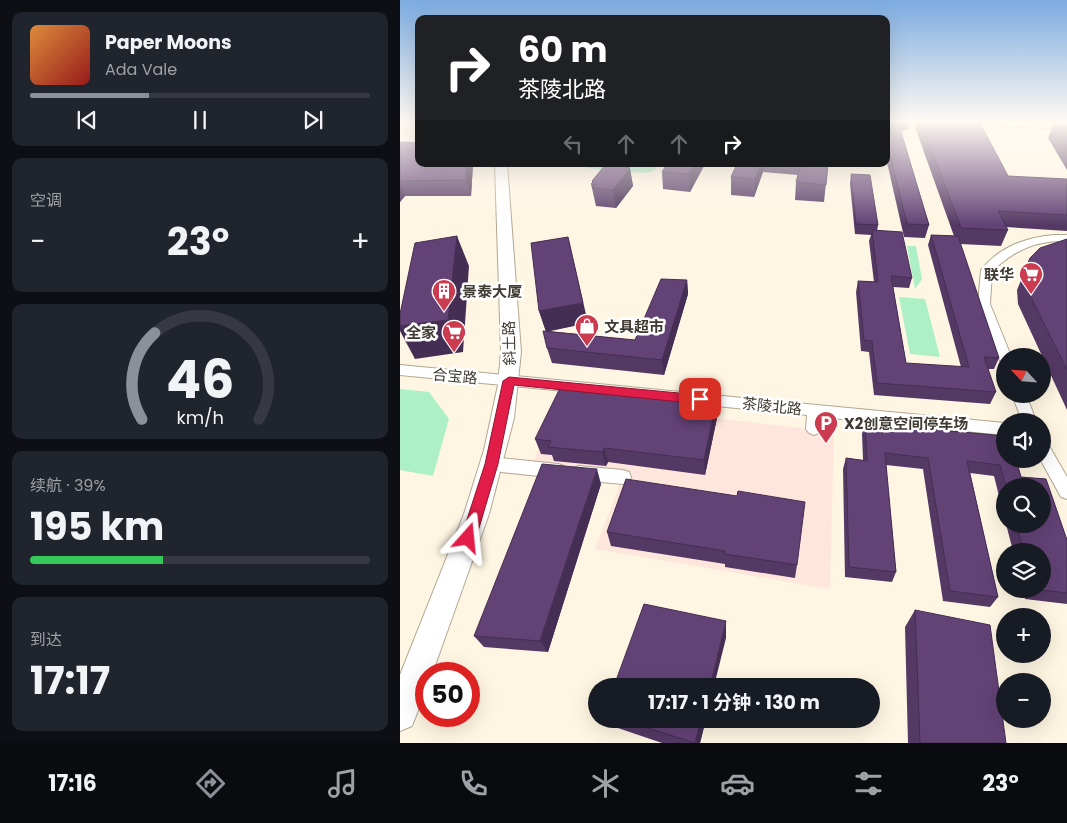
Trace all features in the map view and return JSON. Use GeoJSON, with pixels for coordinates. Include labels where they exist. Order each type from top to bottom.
{"type":"FeatureCollection","features":[{"type":"Feature","properties":{"kind":"main road","name":"斜土路"},"geometry":{"type":"LineString","coordinates":[[400,714],[462,556],[492,464],[509,381],[510,352],[501,167]]}},
{"type":"Feature","properties":{"kind":"street"},"geometry":{"type":"LineString","coordinates":[[1001,348],[984,304],[987,270],[1005,252],[1033,240],[1067,238]]}},
{"type":"Feature","properties":{"kind":"street","name":"合宝路"},"geometry":{"type":"LineString","coordinates":[[400,370],[509,381]]}},
{"type":"Feature","properties":{"kind":"street","name":"茶陵北路"},"geometry":{"type":"LineString","coordinates":[[509,381],[996,428]]}},
{"type":"Feature","properties":{"kind":"street"},"geometry":{"type":"LineString","coordinates":[[814,410],[814,429]]}},
{"type":"Feature","properties":{"kind":"street"},"geometry":{"type":"LineString","coordinates":[[492,464],[623,477]]}},
{"type":"Feature","properties":{"kind":"street"},"geometry":{"type":"LineString","coordinates":[[1051,464],[1067,492]]}},
{"type":"Feature","properties":{"kind":"shaded area"},"geometry":{"type":"Polygon","coordinates":[[[560,400],[834,432],[830,589],[595,549],[623,477],[622,472],[533,462],[560,400]]]}},
{"type":"Feature","properties":{"kind":"green space"},"geometry":{"type":"Polygon","coordinates":[[[657,167],[654,171],[646,173],[586,168],[657,167]]]}},
{"type":"Feature","properties":{"kind":"green space"},"geometry":{"type":"Polygon","coordinates":[[[907,246],[916,246],[922,279],[915,289],[907,246]]]}},
{"type":"Feature","properties":{"kind":"green space"},"geometry":{"type":"Polygon","coordinates":[[[899,297],[925,299],[940,357],[910,354],[899,297]]]}},
{"type":"Feature","properties":{"kind":"green space"},"geometry":{"type":"Polygon","coordinates":[[[400,389],[429,392],[449,419],[433,476],[400,470],[400,389]]]}},
{"type":"Feature","properties":{"kind":"building"},"geometry":{"type":"Polygon","coordinates":[[[400,156],[415,156],[415,167],[467,167],[466,180],[400,181],[400,156]]]}},
{"type":"Feature","properties":{"kind":"building"},"geometry":{"type":"Polygon","coordinates":[[[890,156],[908,156],[929,225],[907,224],[890,156]]]}},
{"type":"Feature","properties":{"kind":"building"},"geometry":{"type":"Polygon","coordinates":[[[934,156],[997,156],[1008,176],[1067,179],[1067,215],[998,211],[1008,230],[961,228],[934,156]]]}},
{"type":"Feature","properties":{"kind":"building"},"geometry":{"type":"Polygon","coordinates":[[[604,167],[626,167],[630,169],[613,190],[593,188],[596,184],[591,184],[594,181],[592,181],[604,167]]]}},
{"type":"Feature","properties":{"kind":"building"},"geometry":{"type":"Polygon","coordinates":[[[665,167],[693,167],[689,174],[662,172],[665,167]]]}},
{"type":"Feature","properties":{"kind":"building"},"geometry":{"type":"Polygon","coordinates":[[[736,167],[760,167],[755,179],[731,177],[736,167]]]}},
{"type":"Feature","properties":{"kind":"building"},"geometry":{"type":"Polygon","coordinates":[[[800,167],[828,167],[826,185],[796,182],[800,167]]]}},
{"type":"Feature","properties":{"kind":"building"},"geometry":{"type":"Polygon","coordinates":[[[851,174],[870,175],[878,225],[856,224],[851,174]]]}},
{"type":"Feature","properties":{"kind":"building"},"geometry":{"type":"Polygon","coordinates":[[[872,230],[902,232],[912,278],[891,276],[906,363],[969,367],[931,235],[958,236],[996,349],[996,358],[984,357],[996,392],[877,383],[872,341],[864,340],[858,281],[878,282],[872,230]]]}},
{"type":"Feature","properties":{"kind":"building"},"geometry":{"type":"Polygon","coordinates":[[[457,236],[448,320],[400,326],[400,314],[415,243],[457,236]]]}},
{"type":"Feature","properties":{"kind":"building"},"geometry":{"type":"Polygon","coordinates":[[[568,237],[583,303],[539,311],[531,243],[568,237]]]}},
{"type":"Feature","properties":{"kind":"building"},"geometry":{"type":"Polygon","coordinates":[[[1067,239],[1067,370],[1026,287],[1024,273],[1030,258],[1040,248],[1067,239]]]}},
{"type":"Feature","properties":{"kind":"building"},"geometry":{"type":"Polygon","coordinates":[[[661,279],[687,280],[662,360],[547,348],[543,331],[635,340],[661,279]]]}},
{"type":"Feature","properties":{"kind":"building"},"geometry":{"type":"Polygon","coordinates":[[[561,386],[716,403],[704,460],[604,448],[602,452],[548,447],[551,441],[535,439],[561,386]]]}},
{"type":"Feature","properties":{"kind":"building"},"geometry":{"type":"Polygon","coordinates":[[[865,423],[996,435],[996,465],[967,461],[996,588],[996,597],[950,591],[928,458],[885,453],[896,572],[849,567],[846,458],[867,461],[865,423]]]}},
{"type":"Feature","properties":{"kind":"building"},"geometry":{"type":"Polygon","coordinates":[[[542,464],[597,469],[540,641],[474,636],[542,464]]]}},
{"type":"Feature","properties":{"kind":"building"},"geometry":{"type":"Polygon","coordinates":[[[1001,468],[1018,468],[1021,477],[1034,478],[1004,478],[1001,468]]]}},
{"type":"Feature","properties":{"kind":"building"},"geometry":{"type":"Polygon","coordinates":[[[626,479],[737,496],[738,491],[805,502],[797,565],[607,532],[626,479]]]}},
{"type":"Feature","properties":{"kind":"building"},"geometry":{"type":"Polygon","coordinates":[[[1051,494],[1067,540],[1067,593],[1051,591],[1051,543],[1022,543],[1019,533],[1051,533],[1051,494]]]}},
{"type":"Feature","properties":{"kind":"building"},"geometry":{"type":"Polygon","coordinates":[[[644,604],[726,621],[712,678],[617,678],[644,604]]]}},
{"type":"Feature","properties":{"kind":"building"},"geometry":{"type":"Polygon","coordinates":[[[915,610],[990,625],[997,673],[996,728],[1004,728],[1006,743],[920,743],[915,610]]]}},
{"type":"Feature","properties":{"kind":"building"},"geometry":{"type":"Polygon","coordinates":[[[648,728],[699,728],[695,743],[648,728]]]}},
{"type":"Feature","properties":{"kind":"place","name":"联华"},"geometry":{"type":"Point","coordinates":[1031,295]}},
{"type":"Feature","properties":{"kind":"place","name":"景泰大厦"},"geometry":{"type":"Point","coordinates":[444,312]}},
{"type":"Feature","properties":{"kind":"place","name":"文具超市"},"geometry":{"type":"Point","coordinates":[587,347]}},
{"type":"Feature","properties":{"kind":"place","name":"全家"},"geometry":{"type":"Point","coordinates":[454,353]}},
{"type":"Feature","properties":{"kind":"place","name":"X2创意空间停车场"},"geometry":{"type":"Point","coordinates":[826,444]}},
{"type":"Feature","properties":{"kind":"route"},"geometry":{"type":"LineString","coordinates":[[468,538],[492,464],[502,423],[509,381],[700,399]]}}]}
